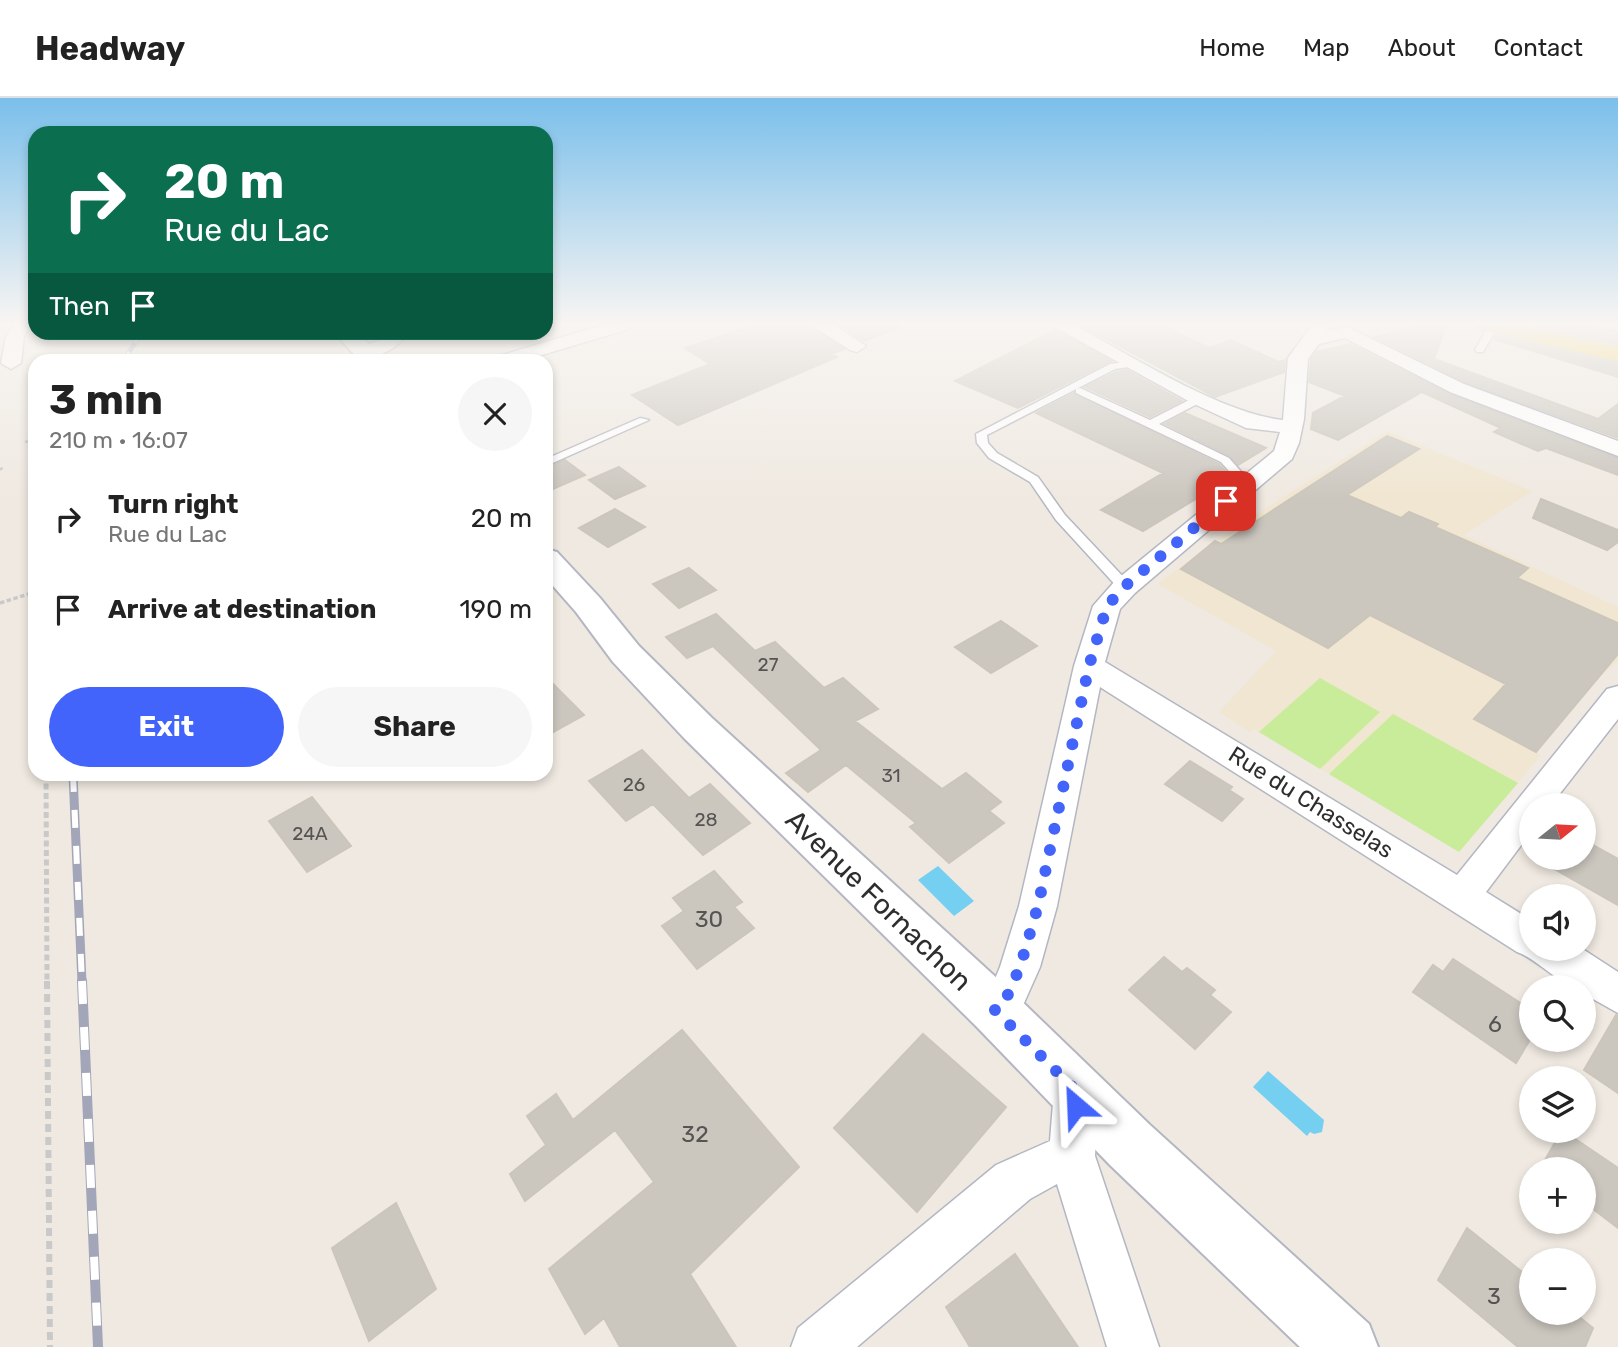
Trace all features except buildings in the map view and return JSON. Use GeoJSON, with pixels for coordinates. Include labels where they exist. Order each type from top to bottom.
{"type":"FeatureCollection","features":[{"type":"Feature","properties":{"kind":"street"},"geometry":{"type":"LineString","coordinates":[[1169,383],[1254,422],[1290,427]]}},
{"type":"Feature","properties":{"kind":"street"},"geometry":{"type":"LineString","coordinates":[[994,1009],[1006,999],[1020,967],[1038,906],[1089,666],[1107,606],[1125,586],[1284,454],[1289,443],[1296,405],[1297,383]]}},
{"type":"Feature","properties":{"kind":"street"},"geometry":{"type":"LineString","coordinates":[[1450,383],[1618,449]]}},
{"type":"Feature","properties":{"kind":"street","name":"Avenue Fornachon"},"geometry":{"type":"LineString","coordinates":[[553,567],[626,654],[698,728],[1346,1347]]}},
{"type":"Feature","properties":{"kind":"street","name":"Rue du Chasselas"},"geometry":{"type":"LineString","coordinates":[[1089,666],[1519,932]]}},
{"type":"Feature","properties":{"kind":"street"},"geometry":{"type":"LineString","coordinates":[[1542,793],[1618,697]]}},
{"type":"Feature","properties":{"kind":"street"},"geometry":{"type":"LineString","coordinates":[[1462,896],[1519,823]]}},
{"type":"Feature","properties":{"kind":"street"},"geometry":{"type":"LineString","coordinates":[[1567,961],[1618,993]]}},
{"type":"Feature","properties":{"kind":"street"},"geometry":{"type":"LineString","coordinates":[[1076,1091],[1072,1156],[1133,1347]]}},
{"type":"Feature","properties":{"kind":"street"},"geometry":{"type":"LineString","coordinates":[[817,1347],[1013,1182],[1038,1168],[1072,1156]]}},
{"type":"Feature","properties":{"kind":"lane"},"geometry":{"type":"LineString","coordinates":[[1079,383],[981,434],[982,443],[989,453],[1034,479],[1049,503],[1082,543],[1125,586]]}},
{"type":"Feature","properties":{"kind":"lane"},"geometry":{"type":"LineString","coordinates":[[1080,391],[1225,460],[1245,484]]}},
{"type":"Feature","properties":{"kind":"lane"},"geometry":{"type":"LineString","coordinates":[[1150,425],[1199,399]]}},
{"type":"Feature","properties":{"kind":"lane"},"geometry":{"type":"LineString","coordinates":[[553,460],[644,420]]}},
{"type":"Feature","properties":{"kind":"path"},"geometry":{"type":"LineString","coordinates":[[0,603],[28,594]]}},
{"type":"Feature","properties":{"kind":"path"},"geometry":{"type":"LineString","coordinates":[[46,781],[50,1347]]}},
{"type":"Feature","properties":{"kind":"shaded area"},"geometry":{"type":"Polygon","coordinates":[[[1387,431],[1532,491],[1464,535],[1618,607],[1618,661],[1597,679],[1536,752],[1541,755],[1459,852],[1254,729],[1250,732],[1219,712],[1276,651],[1158,584],[1215,541],[1387,431]]]}},
{"type":"Feature","properties":{"kind":"green space"},"geometry":{"type":"Polygon","coordinates":[[[1320,678],[1380,712],[1320,769],[1259,732],[1320,678]]]}},
{"type":"Feature","properties":{"kind":"green space"},"geometry":{"type":"Polygon","coordinates":[[[1393,714],[1518,783],[1459,852],[1329,774],[1393,714]]]}},
{"type":"Feature","properties":{"kind":"water"},"geometry":{"type":"Polygon","coordinates":[[[938,866],[974,901],[954,916],[918,880],[938,866]]]}},
{"type":"Feature","properties":{"kind":"water"},"geometry":{"type":"Polygon","coordinates":[[[1268,1071],[1324,1120],[1322,1132],[1310,1132],[1307,1136],[1253,1087],[1268,1071]]]}},
{"type":"Feature","properties":{"kind":"railway"},"geometry":{"type":"LineString","coordinates":[[73,781],[82,983]]}},
{"type":"Feature","properties":{"kind":"railway"},"geometry":{"type":"LineString","coordinates":[[82,981],[98,1347]]}},
{"type":"Feature","properties":{"kind":"route"},"geometry":{"type":"LineString","coordinates":[[1076,1106],[1076,1091],[994,1009],[1006,999],[1020,967],[1038,906],[1089,666],[1107,606],[1125,586],[1226,501]]}}]}
